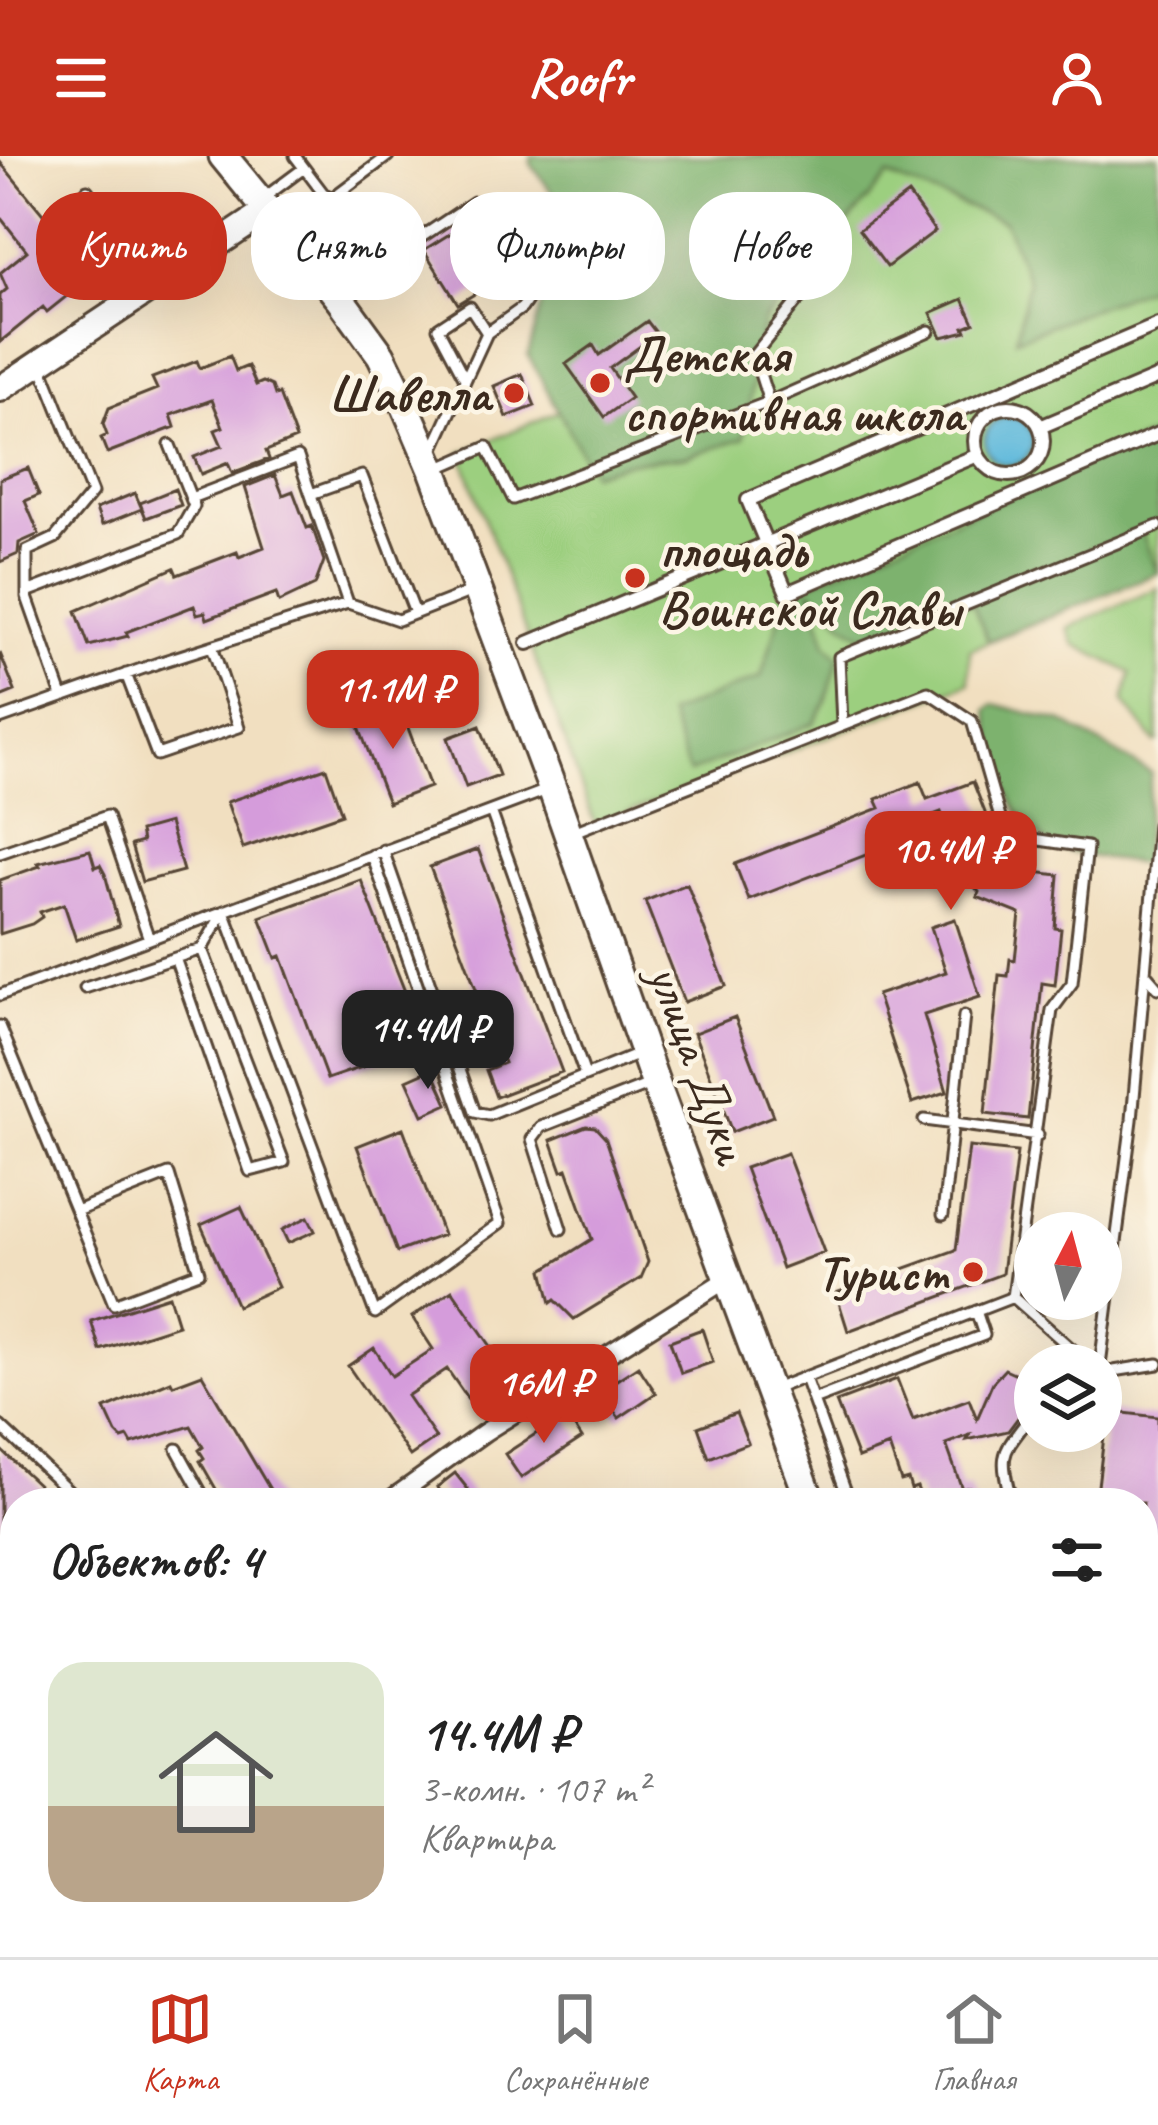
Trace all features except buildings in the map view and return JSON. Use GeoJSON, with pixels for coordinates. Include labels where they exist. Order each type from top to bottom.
{"type":"FeatureCollection","features":[{"type":"Feature","properties":{"kind":"main road","name":"улица Дуки"},"geometry":{"type":"LineString","coordinates":[[223,156],[253,192]]}},
{"type":"Feature","properties":{"kind":"main road"},"geometry":{"type":"LineString","coordinates":[[0,389],[134,300]]}},
{"type":"Feature","properties":{"kind":"main road","name":"улица Дуки"},"geometry":{"type":"LineString","coordinates":[[341,300],[381,355],[431,465],[805,1488]]}},
{"type":"Feature","properties":{"kind":"street"},"geometry":{"type":"LineString","coordinates":[[1158,325],[992,404],[748,500],[788,593],[1158,434]]}},
{"type":"Feature","properties":{"kind":"street"},"geometry":{"type":"LineString","coordinates":[[1040,427],[1158,377]]}},
{"type":"Feature","properties":{"kind":"street"},"geometry":{"type":"LineString","coordinates":[[992,404],[1021,410],[1040,427],[1041,453],[1023,472],[997,473],[978,455],[977,429],[992,404]]}},
{"type":"Feature","properties":{"kind":"street"},"geometry":{"type":"LineString","coordinates":[[528,643],[978,455]]}},
{"type":"Feature","properties":{"kind":"street"},"geometry":{"type":"LineString","coordinates":[[1023,472],[1030,489]]}},
{"type":"Feature","properties":{"kind":"street"},"geometry":{"type":"LineString","coordinates":[[407,1488],[505,1419],[728,1279]]}},
{"type":"Feature","properties":{"kind":"lane"},"geometry":{"type":"LineString","coordinates":[[295,156],[322,193],[332,198],[388,156]]}},
{"type":"Feature","properties":{"kind":"lane"},"geometry":{"type":"LineString","coordinates":[[279,192],[304,168]]}},
{"type":"Feature","properties":{"kind":"lane"},"geometry":{"type":"LineString","coordinates":[[426,234],[474,202],[528,279],[530,296],[522,308],[487,333],[431,465]]}},
{"type":"Feature","properties":{"kind":"lane"},"geometry":{"type":"LineString","coordinates":[[769,402],[754,356],[799,300]]}},
{"type":"Feature","properties":{"kind":"lane"},"geometry":{"type":"LineString","coordinates":[[466,380],[438,328],[470,308],[487,333]]}},
{"type":"Feature","properties":{"kind":"lane"},"geometry":{"type":"LineString","coordinates":[[431,465],[488,447],[512,499],[769,402],[928,331]]}},
{"type":"Feature","properties":{"kind":"lane"},"geometry":{"type":"LineString","coordinates":[[40,363],[92,493],[55,538],[27,550],[27,592],[62,696]]}},
{"type":"Feature","properties":{"kind":"lane"},"geometry":{"type":"LineString","coordinates":[[27,592],[178,534],[194,506],[170,445]]}},
{"type":"Feature","properties":{"kind":"lane"},"geometry":{"type":"LineString","coordinates":[[190,498],[298,458],[348,603]]}},
{"type":"Feature","properties":{"kind":"lane"},"geometry":{"type":"LineString","coordinates":[[311,494],[362,476],[416,613]]}},
{"type":"Feature","properties":{"kind":"lane"},"geometry":{"type":"LineString","coordinates":[[842,724],[839,657],[1158,526]]}},
{"type":"Feature","properties":{"kind":"lane"},"geometry":{"type":"LineString","coordinates":[[0,719],[348,603],[398,620],[477,589]]}},
{"type":"Feature","properties":{"kind":"lane"},"geometry":{"type":"LineString","coordinates":[[126,674],[157,755],[239,727],[212,646]]}},
{"type":"Feature","properties":{"kind":"lane"},"geometry":{"type":"LineString","coordinates":[[568,834],[928,692],[971,721],[1005,835],[1087,847],[1072,983],[1052,1010],[1013,1297]]}},
{"type":"Feature","properties":{"kind":"lane"},"geometry":{"type":"LineString","coordinates":[[0,995],[552,788]]}},
{"type":"Feature","properties":{"kind":"lane"},"geometry":{"type":"LineString","coordinates":[[491,811],[585,1075]]}},
{"type":"Feature","properties":{"kind":"lane"},"geometry":{"type":"LineString","coordinates":[[0,853],[107,816],[149,939]]}},
{"type":"Feature","properties":{"kind":"lane"},"geometry":{"type":"LineString","coordinates":[[1103,1344],[1132,1120],[1158,825]]}},
{"type":"Feature","properties":{"kind":"lane"},"geometry":{"type":"LineString","coordinates":[[224,911],[375,1313],[500,1222],[378,853]]}},
{"type":"Feature","properties":{"kind":"lane"},"geometry":{"type":"LineString","coordinates":[[378,853],[475,1112],[489,1115],[644,1052]]}},
{"type":"Feature","properties":{"kind":"lane"},"geometry":{"type":"LineString","coordinates":[[85,988],[202,949],[224,911]]}},
{"type":"Feature","properties":{"kind":"lane"},"geometry":{"type":"LineString","coordinates":[[175,958],[250,1172],[284,1162],[202,949]]}},
{"type":"Feature","properties":{"kind":"lane"},"geometry":{"type":"LineString","coordinates":[[42,965],[46,978]]}},
{"type":"Feature","properties":{"kind":"lane"},"geometry":{"type":"LineString","coordinates":[[1145,973],[1158,988]]}},
{"type":"Feature","properties":{"kind":"lane"},"geometry":{"type":"LineString","coordinates":[[944,1215],[964,1016]]}},
{"type":"Feature","properties":{"kind":"lane"},"geometry":{"type":"LineString","coordinates":[[0,1026],[114,1304],[199,1272],[169,1174],[76,1211]]}},
{"type":"Feature","properties":{"kind":"lane"},"geometry":{"type":"LineString","coordinates":[[561,1229],[532,1139],[541,1127],[655,1082]]}},
{"type":"Feature","properties":{"kind":"lane"},"geometry":{"type":"LineString","coordinates":[[924,1120],[1038,1135]]}},
{"type":"Feature","properties":{"kind":"lane"},"geometry":{"type":"LineString","coordinates":[[769,1391],[1013,1297]]}},
{"type":"Feature","properties":{"kind":"lane"},"geometry":{"type":"LineString","coordinates":[[1013,1297],[1067,1344]]}},
{"type":"Feature","properties":{"kind":"lane"},"geometry":{"type":"LineString","coordinates":[[813,1400],[984,1334],[976,1311]]}},
{"type":"Feature","properties":{"kind":"lane"},"geometry":{"type":"LineString","coordinates":[[1122,1367],[1158,1364]]}},
{"type":"Feature","properties":{"kind":"lane"},"geometry":{"type":"LineString","coordinates":[[805,1378],[845,1488]]}},
{"type":"Feature","properties":{"kind":"lane"},"geometry":{"type":"LineString","coordinates":[[0,1426],[66,1488]]}},
{"type":"Feature","properties":{"kind":"lane"},"geometry":{"type":"LineString","coordinates":[[1008,1488],[1001,1464],[1014,1439]]}},
{"type":"Feature","properties":{"kind":"lane"},"geometry":{"type":"LineString","coordinates":[[176,1449],[198,1488]]}},
{"type":"Feature","properties":{"kind":"green space"},"geometry":{"type":"Polygon","coordinates":[[[531,156],[1158,156],[1158,283],[1016,339],[1028,281],[1004,221],[888,176],[852,218],[852,192],[689,192],[689,300],[781,300],[763,321],[744,438],[687,456],[629,462],[592,473],[528,355],[543,300],[665,300],[665,192],[552,192],[531,164],[531,156]]]}},
{"type":"Feature","properties":{"kind":"green space"},"geometry":{"type":"Polygon","coordinates":[[[888,176],[1039,235],[1017,338],[1158,282],[1158,573],[970,649],[969,683],[595,825],[461,453],[559,411],[592,473],[629,462],[687,456],[763,321],[781,300],[852,300],[852,218],[888,176]]]}},
{"type":"Feature","properties":{"kind":"green space"},"geometry":{"type":"Polygon","coordinates":[[[1158,432],[1158,522],[1142,533],[1158,573],[988,641],[972,602],[955,609],[934,593],[903,605],[903,630],[874,642],[845,624],[810,589],[827,644],[839,657],[814,723],[689,773],[668,714],[761,677],[787,593],[1158,432]]]}},
{"type":"Feature","properties":{"kind":"green space"},"geometry":{"type":"Polygon","coordinates":[[[1158,588],[1155,742],[1124,702],[1131,673],[1074,644],[1068,628],[1158,588]]]}},
{"type":"Feature","properties":{"kind":"green space"},"geometry":{"type":"Polygon","coordinates":[[[994,704],[1063,722],[1151,773],[1142,864],[1067,851],[1031,829],[1018,812],[1002,773],[987,710],[994,704]]]}},
{"type":"Feature","properties":{"kind":"water"},"geometry":{"type":"Polygon","coordinates":[[[1009,417],[1026,424],[1033,441],[1026,458],[1009,465],[992,458],[985,441],[992,424],[1009,417]]]}},
{"type":"Feature","properties":{"kind":"place","name":"Детская спортивная школа"},"geometry":{"type":"Point","coordinates":[600,383]}},
{"type":"Feature","properties":{"kind":"place","name":"Шавелла"},"geometry":{"type":"Point","coordinates":[514,393]}},
{"type":"Feature","properties":{"kind":"place","name":"площадь Воинской Славы"},"geometry":{"type":"Point","coordinates":[635,578]}},
{"type":"Feature","properties":{"kind":"place","name":"Турист"},"geometry":{"type":"Point","coordinates":[973,1272]}}]}
